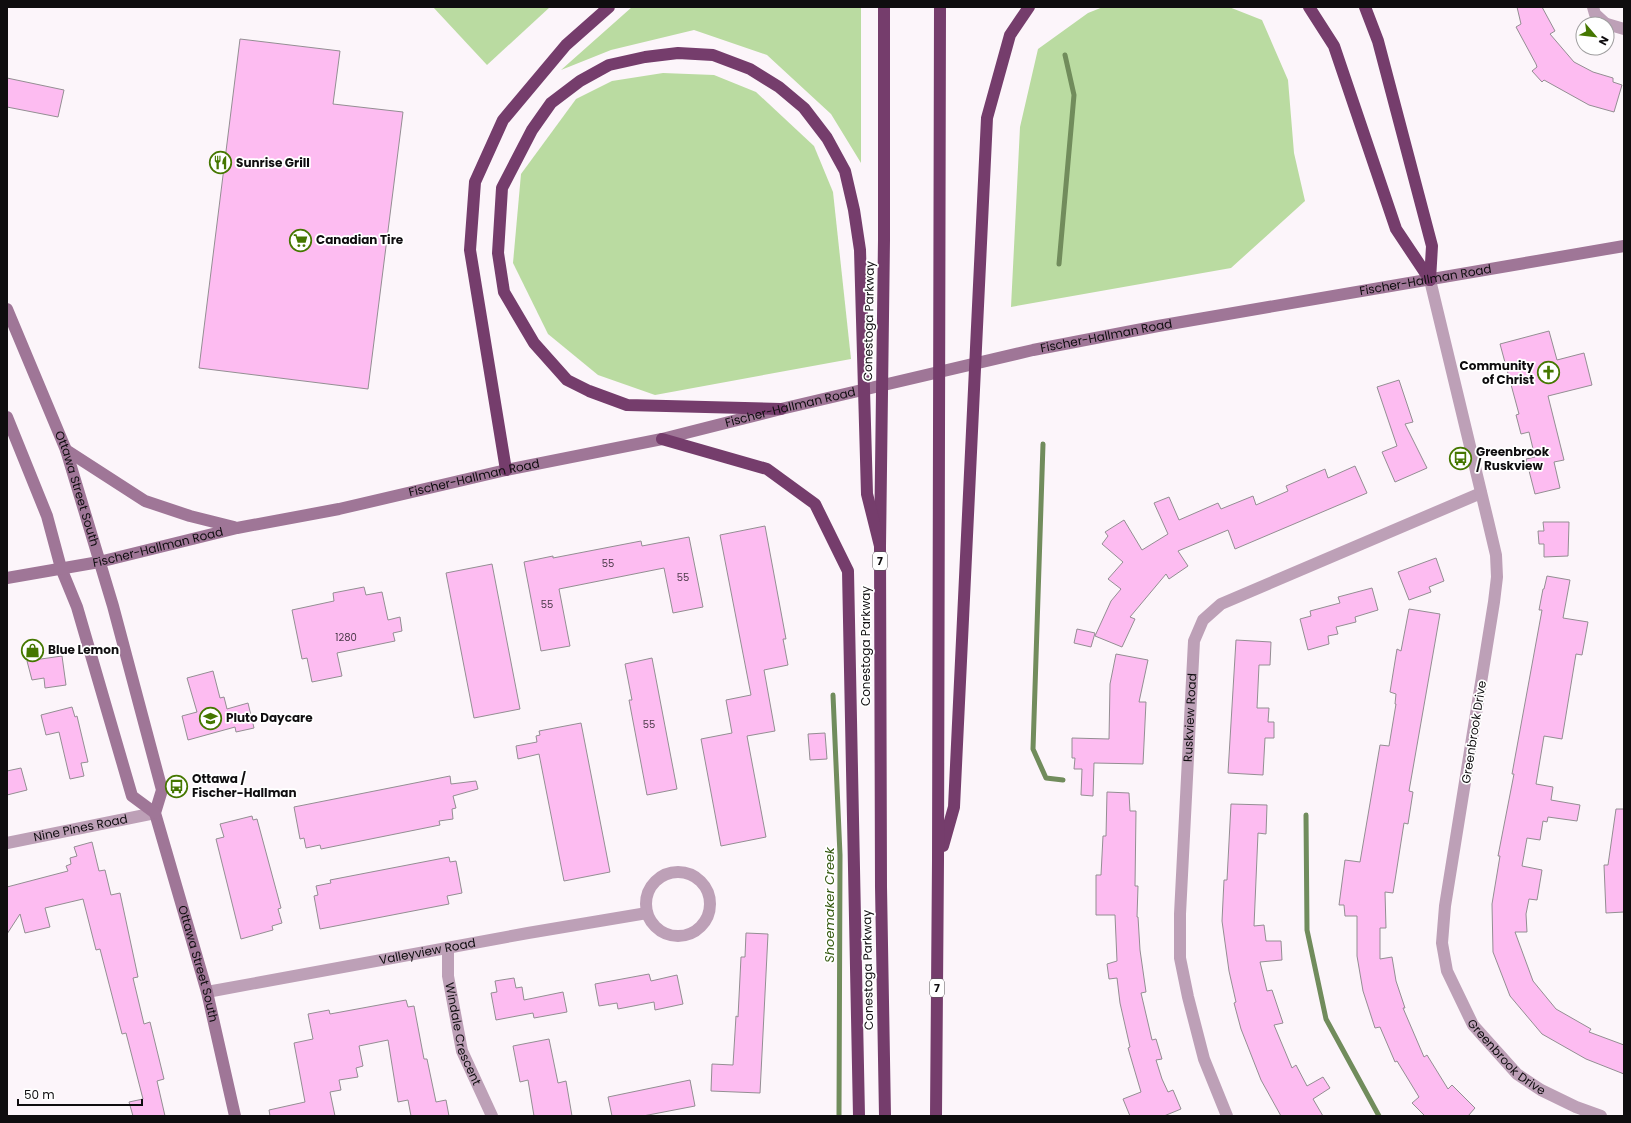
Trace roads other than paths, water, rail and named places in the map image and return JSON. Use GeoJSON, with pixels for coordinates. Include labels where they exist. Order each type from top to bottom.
{"type":"FeatureCollection","features":[{"type":"Feature","properties":{"kind":"highway"},"geometry":{"type":"LineString","coordinates":[[506,470],[470,250],[475,182],[503,120],[566,45],[609,7]]}},
{"type":"Feature","properties":{"kind":"highway","name":"Conestoga Parkway"},"geometry":{"type":"LineString","coordinates":[[884,7],[884,240],[880,546],[881,879],[885,1116]]}},
{"type":"Feature","properties":{"kind":"highway","name":"7"},"geometry":{"type":"LineString","coordinates":[[936,1116],[940,7]]}},
{"type":"Feature","properties":{"kind":"highway"},"geometry":{"type":"LineString","coordinates":[[938,861],[954,807],[988,118],[1010,36],[1029,7]]}},
{"type":"Feature","properties":{"kind":"highway"},"geometry":{"type":"LineString","coordinates":[[1309,7],[1334,46],[1396,229],[1430,280]]}},
{"type":"Feature","properties":{"kind":"highway"},"geometry":{"type":"LineString","coordinates":[[1365,7],[1378,41],[1432,246],[1430,280]]}},
{"type":"Feature","properties":{"kind":"highway"},"geometry":{"type":"LineString","coordinates":[[781,409],[627,405],[589,392],[567,380],[534,343],[504,292],[498,253],[502,188],[532,130],[551,103],[580,82],[609,65],[645,57],[678,53],[713,55],[750,69],[779,87],[804,108],[827,138],[845,171],[854,210],[860,250],[867,494],[880,546]]}},
{"type":"Feature","properties":{"kind":"highway"},"geometry":{"type":"LineString","coordinates":[[662,439],[767,469],[815,504],[848,571],[859,1116]]}},
{"type":"Feature","properties":{"kind":"main road","name":"Fischer-Hallman Road"},"geometry":{"type":"LineString","coordinates":[[7,578],[99,562],[237,528],[339,509],[506,470],[662,439],[781,409],[1033,350],[1165,325],[1624,246]]}},
{"type":"Feature","properties":{"kind":"main road","name":"Ottawa Street South"},"geometry":{"type":"LineString","coordinates":[[7,309],[66,450],[113,606],[162,790],[155,813],[207,992],[235,1116]]}},
{"type":"Feature","properties":{"kind":"main road"},"geometry":{"type":"LineString","coordinates":[[7,417],[47,516],[61,568],[77,607],[132,796],[155,813]]}},
{"type":"Feature","properties":{"kind":"main road"},"geometry":{"type":"LineString","coordinates":[[66,450],[145,501],[190,516],[237,528]]}},
{"type":"Feature","properties":{"kind":"street"},"geometry":{"type":"LineString","coordinates":[[1593,7],[1598,16]]}},
{"type":"Feature","properties":{"kind":"street","name":"Greenbrook Drive"},"geometry":{"type":"LineString","coordinates":[[1430,280],[1496,555],[1497,578],[1489,641],[1445,906],[1442,943],[1447,971],[1473,1025],[1498,1055],[1517,1074],[1541,1090],[1576,1107],[1601,1116]]}},
{"type":"Feature","properties":{"kind":"street","name":"Ruskview Road"},"geometry":{"type":"LineString","coordinates":[[1227,1116],[1204,1059],[1180,958],[1180,914],[1194,641],[1204,620],[1221,604],[1481,493]]}},
{"type":"Feature","properties":{"kind":"street","name":"Nine Pines Road"},"geometry":{"type":"LineString","coordinates":[[7,843],[155,813]]}},
{"type":"Feature","properties":{"kind":"street"},"geometry":{"type":"LineString","coordinates":[[674,872],[683,872],[693,875],[701,881],[707,890],[710,900],[709,911],[705,921],[698,929],[690,934],[679,936],[669,935],[659,930],[652,923],[647,913],[646,905],[650,889],[656,881],[664,875],[674,872]]}},
{"type":"Feature","properties":{"kind":"street","name":"Valleyview Road"},"geometry":{"type":"LineString","coordinates":[[207,992],[647,913]]}},
{"type":"Feature","properties":{"kind":"street","name":"Windale Crescent"},"geometry":{"type":"LineString","coordinates":[[448,948],[448,976],[462,1051],[492,1116]]}},
{"type":"Feature","properties":{"kind":"waterway"},"geometry":{"type":"LineString","coordinates":[[1059,264],[1074,95],[1065,55]]}},
{"type":"Feature","properties":{"kind":"waterway"},"geometry":{"type":"LineString","coordinates":[[1043,444],[1033,749],[1046,778],[1063,780]]}},
{"type":"Feature","properties":{"kind":"waterway","name":"Shoemaker Creek"},"geometry":{"type":"LineString","coordinates":[[833,695],[840,855],[839,1116]]}},
{"type":"Feature","properties":{"kind":"waterway"},"geometry":{"type":"LineString","coordinates":[[1306,815],[1307,930],[1326,1019],[1379,1116]]}},
{"type":"Feature","properties":{"kind":"place","name":"Sunrise Grill"},"geometry":{"type":"Point","coordinates":[221,163]}},
{"type":"Feature","properties":{"kind":"place","name":"Canadian Tire"},"geometry":{"type":"Point","coordinates":[301,240]}},
{"type":"Feature","properties":{"kind":"place","name":"Community of Christ"},"geometry":{"type":"Point","coordinates":[1549,373]}},
{"type":"Feature","properties":{"kind":"place","name":"Greenbrook / Ruskview"},"geometry":{"type":"Point","coordinates":[1460,459]}},
{"type":"Feature","properties":{"kind":"place","name":"Blue Lemon"},"geometry":{"type":"Point","coordinates":[32,650]}},
{"type":"Feature","properties":{"kind":"place","name":"Pluto Daycare"},"geometry":{"type":"Point","coordinates":[211,718]}},
{"type":"Feature","properties":{"kind":"place","name":"Ottawa / Fischer-Hallman"},"geometry":{"type":"Point","coordinates":[176,786]}}]}
